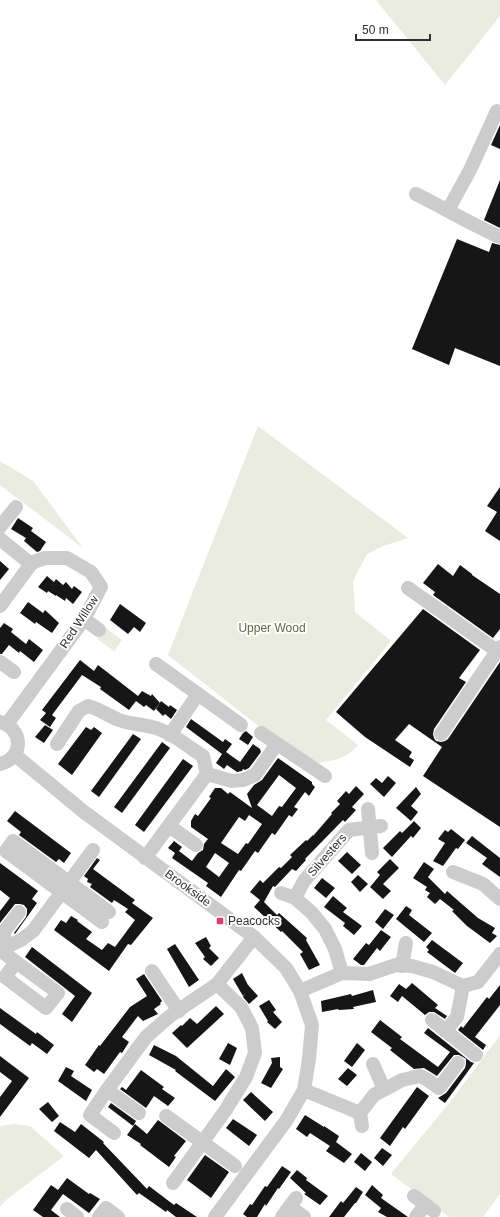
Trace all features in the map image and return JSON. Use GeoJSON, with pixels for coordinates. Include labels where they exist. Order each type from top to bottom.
{"type":"FeatureCollection","features":[{"type":"Feature","properties":{"kind":"street"},"geometry":{"type":"LineString","coordinates":[[448,210],[470,170],[497,111]]}},
{"type":"Feature","properties":{"kind":"street"},"geometry":{"type":"LineString","coordinates":[[416,194],[484,230],[500,236]]}},
{"type":"Feature","properties":{"kind":"street"},"geometry":{"type":"LineString","coordinates":[[0,527],[16,507]]}},
{"type":"Feature","properties":{"kind":"street"},"geometry":{"type":"LineString","coordinates":[[0,539],[31,564],[0,606]]}},
{"type":"Feature","properties":{"kind":"street","name":"Red Willow"},"geometry":{"type":"LineString","coordinates":[[3,723],[84,619],[101,587],[91,572],[67,558],[45,558],[31,564]]}},
{"type":"Feature","properties":{"kind":"street"},"geometry":{"type":"LineString","coordinates":[[408,588],[499,649],[441,734]]}},
{"type":"Feature","properties":{"kind":"street"},"geometry":{"type":"LineString","coordinates":[[84,619],[98,630]]}},
{"type":"Feature","properties":{"kind":"street"},"geometry":{"type":"LineString","coordinates":[[0,662],[14,672]]}},
{"type":"Feature","properties":{"kind":"street"},"geometry":{"type":"LineString","coordinates":[[156,664],[241,725]]}},
{"type":"Feature","properties":{"kind":"street"},"geometry":{"type":"LineString","coordinates":[[170,734],[198,694]]}},
{"type":"Feature","properties":{"kind":"street"},"geometry":{"type":"LineString","coordinates":[[57,744],[79,711],[88,706],[98,709],[118,720],[153,727],[170,734],[203,756],[207,774],[145,858]]}},
{"type":"Feature","properties":{"kind":"street"},"geometry":{"type":"LineString","coordinates":[[0,764],[6,763],[15,755],[18,748],[16,734],[12,728],[3,723]]}},
{"type":"Feature","properties":{"kind":"street"},"geometry":{"type":"LineString","coordinates":[[261,733],[325,776]]}},
{"type":"Feature","properties":{"kind":"street"},"geometry":{"type":"LineString","coordinates":[[207,774],[232,781],[243,780],[255,775],[277,744]]}},
{"type":"Feature","properties":{"kind":"street","name":"Brookside"},"geometry":{"type":"LineString","coordinates":[[15,755],[84,812],[254,938],[286,968],[300,991],[312,1025],[304,1090],[286,1121],[218,1216]]}},
{"type":"Feature","properties":{"kind":"street"},"geometry":{"type":"LineString","coordinates":[[368,809],[376,827],[372,853]]}},
{"type":"Feature","properties":{"kind":"street"},"geometry":{"type":"LineString","coordinates":[[169,826],[196,845]]}},
{"type":"Feature","properties":{"kind":"street","name":"Silvesters"},"geometry":{"type":"LineString","coordinates":[[295,898],[304,882],[349,830],[376,827]]}},
{"type":"Feature","properties":{"kind":"street"},"geometry":{"type":"LineString","coordinates":[[2,949],[25,938],[33,931],[93,850]]}},
{"type":"Feature","properties":{"kind":"street"},"geometry":{"type":"LineString","coordinates":[[453,872],[483,884],[500,900]]}},
{"type":"Feature","properties":{"kind":"street"},"geometry":{"type":"LineString","coordinates":[[65,887],[106,917]]}},
{"type":"Feature","properties":{"kind":"street"},"geometry":{"type":"LineString","coordinates":[[281,893],[295,898],[312,913],[325,929],[335,949],[342,973]]}},
{"type":"Feature","properties":{"kind":"street"},"geometry":{"type":"LineString","coordinates":[[2,949],[3,933],[19,912]]}},
{"type":"Feature","properties":{"kind":"street"},"geometry":{"type":"LineString","coordinates":[[8,926],[25,938]]}},
{"type":"Feature","properties":{"kind":"street"},"geometry":{"type":"LineString","coordinates":[[114,1133],[90,1115],[107,1090],[146,1037],[170,1016],[217,984],[254,938]]}},
{"type":"Feature","properties":{"kind":"street"},"geometry":{"type":"LineString","coordinates":[[402,966],[406,943]]}},
{"type":"Feature","properties":{"kind":"street"},"geometry":{"type":"LineString","coordinates":[[2,949],[16,962]]}},
{"type":"Feature","properties":{"kind":"street"},"geometry":{"type":"LineString","coordinates":[[300,991],[342,973],[369,974],[396,965],[412,966],[433,972],[463,986],[478,982],[500,954]]}},
{"type":"Feature","properties":{"kind":"street"},"geometry":{"type":"LineString","coordinates":[[152,971],[179,1011]]}},
{"type":"Feature","properties":{"kind":"street"},"geometry":{"type":"LineString","coordinates":[[173,1183],[225,1111],[246,1077],[255,1053],[252,1028],[241,1007],[217,984]]}},
{"type":"Feature","properties":{"kind":"street"},"geometry":{"type":"LineString","coordinates":[[446,1031],[457,1017],[463,986]]}},
{"type":"Feature","properties":{"kind":"street"},"geometry":{"type":"LineString","coordinates":[[432,1020],[476,1054]]}},
{"type":"Feature","properties":{"kind":"street"},"geometry":{"type":"LineString","coordinates":[[304,1090],[361,1119],[374,1095],[384,1089],[402,1080],[420,1076],[439,1088],[458,1063]]}},
{"type":"Feature","properties":{"kind":"street"},"geometry":{"type":"LineString","coordinates":[[373,1064],[384,1089]]}},
{"type":"Feature","properties":{"kind":"street"},"geometry":{"type":"LineString","coordinates":[[107,1090],[139,1113]]}},
{"type":"Feature","properties":{"kind":"street"},"geometry":{"type":"LineString","coordinates":[[166,1116],[235,1166]]}},
{"type":"Feature","properties":{"kind":"street"},"geometry":{"type":"LineString","coordinates":[[416,1217],[424,1204]]}},
{"type":"Feature","properties":{"kind":"street"},"geometry":{"type":"LineString","coordinates":[[99,1217],[106,1208],[118,1217]]}},
{"type":"Feature","properties":{"kind":"street"},"geometry":{"type":"LineString","coordinates":[[289,1208],[304,1217]]}},
{"type":"Feature","properties":{"kind":"green space"},"geometry":{"type":"Polygon","coordinates":[[[376,0],[500,0],[500,16],[445,85],[376,0]]]}},
{"type":"Feature","properties":{"kind":"green space","name":"Upper Wood"},"geometry":{"type":"Polygon","coordinates":[[[258,426],[408,538],[383,546],[367,554],[353,581],[355,612],[391,641],[326,720],[358,745],[348,754],[335,760],[307,764],[168,655],[258,426]]]}},
{"type":"Feature","properties":{"kind":"green space"},"geometry":{"type":"Polygon","coordinates":[[[0,461],[33,481],[83,548],[0,485],[0,461]]]}},
{"type":"Feature","properties":{"kind":"green space"},"geometry":{"type":"Polygon","coordinates":[[[106,628],[122,640],[114,651],[97,639],[106,628]]]}},
{"type":"Feature","properties":{"kind":"green space"},"geometry":{"type":"Polygon","coordinates":[[[500,1035],[500,1194],[483,1217],[449,1217],[391,1174],[454,1097],[500,1035]]]}},
{"type":"Feature","properties":{"kind":"green space"},"geometry":{"type":"Polygon","coordinates":[[[14,1124],[30,1126],[64,1156],[6,1200],[0,1207],[0,1126],[14,1124]]]}},
{"type":"Feature","properties":{"kind":"building"},"geometry":{"type":"Polygon","coordinates":[[[500,125],[500,149],[491,145],[500,125]]]}},
{"type":"Feature","properties":{"kind":"building"},"geometry":{"type":"Polygon","coordinates":[[[500,180],[500,228],[484,220],[500,180]]]}},
{"type":"Feature","properties":{"kind":"building"},"geometry":{"type":"Polygon","coordinates":[[[457,239],[489,252],[492,243],[500,245],[500,366],[455,348],[449,365],[412,349],[457,239]]]}},
{"type":"Feature","properties":{"kind":"building"},"geometry":{"type":"Polygon","coordinates":[[[500,487],[500,541],[485,531],[497,512],[487,506],[500,487]]]}},
{"type":"Feature","properties":{"kind":"building"},"geometry":{"type":"Polygon","coordinates":[[[18,518],[33,528],[31,531],[46,542],[40,551],[37,552],[24,541],[26,538],[11,529],[18,518]]]}},
{"type":"Feature","properties":{"kind":"building"},"geometry":{"type":"Polygon","coordinates":[[[0,561],[9,569],[0,580],[0,561]]]}},
{"type":"Feature","properties":{"kind":"building"},"geometry":{"type":"Polygon","coordinates":[[[438,564],[453,576],[460,565],[500,594],[500,629],[493,638],[433,595],[435,592],[423,583],[438,564]]]}},
{"type":"Feature","properties":{"kind":"building"},"geometry":{"type":"Polygon","coordinates":[[[47,576],[54,582],[56,579],[63,585],[66,582],[72,589],[74,586],[82,592],[73,604],[66,598],[65,601],[48,591],[47,593],[38,587],[47,576]]]}},
{"type":"Feature","properties":{"kind":"building"},"geometry":{"type":"Polygon","coordinates":[[[28,602],[43,613],[45,610],[59,623],[52,633],[36,622],[35,624],[20,613],[28,602]]]}},
{"type":"Feature","properties":{"kind":"building"},"geometry":{"type":"Polygon","coordinates":[[[120,604],[146,623],[140,632],[134,627],[128,634],[110,620],[120,604]]]}},
{"type":"Feature","properties":{"kind":"building"},"geometry":{"type":"Polygon","coordinates":[[[423,609],[480,650],[459,678],[466,682],[434,729],[433,734],[436,741],[441,742],[448,739],[500,662],[500,827],[423,776],[442,747],[409,724],[395,740],[412,752],[409,757],[414,760],[410,767],[365,737],[336,712],[423,609]]]}},
{"type":"Feature","properties":{"kind":"building"},"geometry":{"type":"Polygon","coordinates":[[[4,623],[13,629],[11,632],[26,644],[29,639],[43,650],[34,662],[20,651],[19,653],[9,645],[2,654],[0,654],[0,628],[4,623]]]}},
{"type":"Feature","properties":{"kind":"building"},"geometry":{"type":"Polygon","coordinates":[[[80,660],[94,671],[98,665],[138,696],[142,691],[151,696],[152,694],[160,703],[154,711],[146,705],[144,707],[136,701],[129,710],[100,689],[101,687],[82,675],[52,715],[56,718],[50,727],[40,720],[46,713],[42,710],[80,660]]]}},
{"type":"Feature","properties":{"kind":"building"},"geometry":{"type":"Polygon","coordinates":[[[161,701],[169,707],[170,705],[177,710],[171,719],[165,714],[163,716],[156,709],[161,701]]]}},
{"type":"Feature","properties":{"kind":"building"},"geometry":{"type":"Polygon","coordinates":[[[191,719],[223,742],[225,739],[232,744],[226,752],[240,762],[253,744],[260,749],[261,752],[249,768],[245,770],[243,769],[242,771],[237,772],[227,765],[224,769],[216,763],[222,754],[186,727],[191,719]]]}},
{"type":"Feature","properties":{"kind":"building"},"geometry":{"type":"Polygon","coordinates":[[[45,725],[53,730],[44,743],[35,737],[45,725]]]}},
{"type":"Feature","properties":{"kind":"building"},"geometry":{"type":"Polygon","coordinates":[[[86,727],[91,730],[94,727],[102,733],[72,775],[58,764],[86,727]]]}},
{"type":"Feature","properties":{"kind":"building"},"geometry":{"type":"Polygon","coordinates":[[[246,731],[253,737],[248,745],[239,739],[246,731]]]}},
{"type":"Feature","properties":{"kind":"building"},"geometry":{"type":"Polygon","coordinates":[[[133,734],[141,739],[99,797],[91,791],[133,734]]]}},
{"type":"Feature","properties":{"kind":"building"},"geometry":{"type":"Polygon","coordinates":[[[162,742],[170,748],[122,813],[114,807],[162,742]]]}},
{"type":"Feature","properties":{"kind":"building"},"geometry":{"type":"Polygon","coordinates":[[[278,758],[312,782],[315,787],[309,796],[305,792],[294,807],[298,809],[292,817],[289,815],[275,835],[272,833],[258,853],[255,851],[241,871],[239,870],[221,897],[206,886],[208,883],[172,858],[175,853],[168,848],[174,841],[182,847],[179,851],[192,861],[198,853],[203,850],[204,844],[208,839],[191,827],[191,821],[195,814],[198,816],[211,798],[209,797],[215,788],[221,788],[228,794],[230,792],[252,808],[247,794],[254,785],[262,780],[278,758]],[[279,775],[257,805],[272,816],[279,806],[282,807],[296,788],[279,775]],[[249,815],[245,821],[239,817],[221,843],[238,854],[246,843],[248,844],[262,824],[249,815]],[[215,853],[206,867],[219,877],[229,863],[215,853]]]}},
{"type":"Feature","properties":{"kind":"building"},"geometry":{"type":"Polygon","coordinates":[[[183,759],[193,766],[144,832],[135,825],[183,759]]]}},
{"type":"Feature","properties":{"kind":"building"},"geometry":{"type":"Polygon","coordinates":[[[388,776],[396,783],[384,797],[370,784],[376,778],[382,783],[388,776]]]}},
{"type":"Feature","properties":{"kind":"building"},"geometry":{"type":"Polygon","coordinates":[[[356,786],[364,794],[352,807],[356,810],[345,822],[343,820],[305,859],[306,860],[296,871],[292,869],[275,887],[273,886],[264,902],[277,915],[279,913],[307,938],[306,940],[320,965],[309,970],[300,954],[303,952],[282,931],[281,932],[254,907],[260,900],[250,892],[260,880],[263,883],[279,867],[281,868],[292,857],[290,855],[306,840],[307,841],[313,836],[340,804],[337,801],[346,791],[349,794],[356,786]]]}},
{"type":"Feature","properties":{"kind":"building"},"geometry":{"type":"Polygon","coordinates":[[[416,787],[421,794],[411,806],[418,812],[411,821],[396,808],[416,787]]]}},
{"type":"Feature","properties":{"kind":"building"},"geometry":{"type":"Polygon","coordinates":[[[15,811],[71,853],[64,863],[59,859],[56,862],[19,835],[21,832],[7,821],[15,811]]]}},
{"type":"Feature","properties":{"kind":"building"},"geometry":{"type":"Polygon","coordinates":[[[414,821],[421,828],[413,838],[411,836],[392,857],[383,848],[400,831],[402,833],[414,821]]]}},
{"type":"Feature","properties":{"kind":"building"},"geometry":{"type":"Polygon","coordinates":[[[451,829],[465,840],[458,849],[456,848],[443,866],[433,861],[445,843],[438,839],[445,830],[448,832],[451,829]]]}},
{"type":"Feature","properties":{"kind":"building"},"geometry":{"type":"Polygon","coordinates":[[[472,836],[500,858],[500,877],[482,864],[487,858],[466,843],[472,836]]]}},
{"type":"Feature","properties":{"kind":"building"},"geometry":{"type":"Polygon","coordinates":[[[347,852],[361,865],[352,874],[338,861],[347,852]]]}},
{"type":"Feature","properties":{"kind":"building"},"geometry":{"type":"Polygon","coordinates":[[[97,858],[100,860],[93,869],[135,900],[132,903],[153,918],[131,945],[128,944],[109,971],[54,930],[61,920],[66,923],[71,916],[92,932],[86,939],[102,950],[108,943],[115,947],[135,920],[125,912],[128,909],[114,900],[112,903],[90,887],[92,884],[87,882],[88,879],[84,876],[97,858]]]}},
{"type":"Feature","properties":{"kind":"building"},"geometry":{"type":"Polygon","coordinates":[[[390,859],[399,868],[383,884],[391,891],[383,899],[370,887],[380,875],[377,872],[390,859]]]}},
{"type":"Feature","properties":{"kind":"building"},"geometry":{"type":"Polygon","coordinates":[[[424,862],[434,869],[428,877],[445,894],[447,891],[478,918],[495,928],[492,933],[497,936],[490,943],[467,926],[452,911],[454,910],[440,899],[435,904],[427,897],[430,893],[425,890],[427,887],[413,878],[424,862]]]}},
{"type":"Feature","properties":{"kind":"building"},"geometry":{"type":"Polygon","coordinates":[[[0,863],[38,891],[32,899],[37,903],[15,934],[14,933],[26,917],[27,909],[24,905],[15,904],[0,923],[0,911],[10,898],[0,890],[0,863]]]}},
{"type":"Feature","properties":{"kind":"building"},"geometry":{"type":"Polygon","coordinates":[[[358,875],[368,884],[360,892],[351,882],[358,875]]]}},
{"type":"Feature","properties":{"kind":"building"},"geometry":{"type":"Polygon","coordinates":[[[322,878],[335,888],[326,898],[314,888],[322,878]]]}},
{"type":"Feature","properties":{"kind":"building"},"geometry":{"type":"Polygon","coordinates":[[[333,896],[347,908],[343,912],[362,926],[354,935],[343,926],[345,923],[324,907],[333,896]]]}},
{"type":"Feature","properties":{"kind":"building"},"geometry":{"type":"Polygon","coordinates":[[[406,906],[412,910],[409,915],[432,933],[424,942],[396,919],[406,906]]]}},
{"type":"Feature","properties":{"kind":"building"},"geometry":{"type":"Polygon","coordinates":[[[385,909],[394,915],[383,929],[375,922],[385,909]]]}},
{"type":"Feature","properties":{"kind":"building"},"geometry":{"type":"Polygon","coordinates":[[[381,930],[391,937],[380,951],[377,948],[364,965],[361,965],[353,959],[366,943],[369,945],[381,930]]]}},
{"type":"Feature","properties":{"kind":"building"},"geometry":{"type":"Polygon","coordinates":[[[206,937],[211,946],[209,948],[219,958],[211,966],[203,959],[205,957],[195,943],[206,937]]]}},
{"type":"Feature","properties":{"kind":"building"},"geometry":{"type":"Polygon","coordinates":[[[432,940],[463,963],[455,973],[427,952],[429,950],[426,947],[432,940]]]}},
{"type":"Feature","properties":{"kind":"building"},"geometry":{"type":"Polygon","coordinates":[[[175,944],[199,980],[189,987],[167,949],[175,944]]]}},
{"type":"Feature","properties":{"kind":"building"},"geometry":{"type":"Polygon","coordinates":[[[32,947],[92,993],[72,1022],[62,1014],[75,996],[25,957],[32,947]]]}},
{"type":"Feature","properties":{"kind":"building"},"geometry":{"type":"Polygon","coordinates":[[[242,973],[248,985],[258,996],[249,1004],[243,997],[245,993],[243,996],[233,979],[242,973]]]}},
{"type":"Feature","properties":{"kind":"building"},"geometry":{"type":"Polygon","coordinates":[[[144,974],[162,1001],[160,1003],[161,1004],[154,1009],[158,1014],[143,1021],[138,1016],[122,1037],[129,1042],[122,1053],[120,1052],[104,1074],[97,1069],[94,1072],[85,1065],[130,1007],[147,996],[136,979],[144,974]]]}},
{"type":"Feature","properties":{"kind":"building"},"geometry":{"type":"Polygon","coordinates":[[[412,983],[438,1005],[435,1008],[447,1016],[445,1019],[434,1012],[429,1012],[425,1015],[402,996],[398,1002],[390,996],[399,984],[406,989],[412,983]]]}},
{"type":"Feature","properties":{"kind":"building"},"geometry":{"type":"Polygon","coordinates":[[[500,985],[500,1005],[475,1037],[486,1045],[483,1050],[458,1030],[461,1026],[463,1028],[487,997],[489,999],[500,985]]]}},
{"type":"Feature","properties":{"kind":"building"},"geometry":{"type":"Polygon","coordinates":[[[373,990],[376,1002],[353,1007],[354,1009],[338,1009],[322,1012],[321,1001],[351,994],[352,996],[373,990]]]}},
{"type":"Feature","properties":{"kind":"building"},"geometry":{"type":"Polygon","coordinates":[[[269,1000],[276,1010],[273,1012],[282,1022],[275,1029],[267,1022],[268,1021],[259,1006],[269,1000]]]}},
{"type":"Feature","properties":{"kind":"building"},"geometry":{"type":"Polygon","coordinates":[[[216,1006],[224,1014],[187,1048],[172,1033],[190,1018],[197,1024],[216,1006]]]}},
{"type":"Feature","properties":{"kind":"building"},"geometry":{"type":"Polygon","coordinates":[[[0,1008],[54,1045],[47,1054],[32,1043],[30,1046],[0,1024],[0,1008]]]}},
{"type":"Feature","properties":{"kind":"building"},"geometry":{"type":"Polygon","coordinates":[[[380,1020],[402,1037],[400,1039],[438,1067],[450,1052],[424,1033],[428,1028],[474,1063],[445,1103],[438,1098],[446,1093],[465,1068],[466,1059],[459,1055],[454,1055],[437,1076],[424,1068],[414,1069],[390,1050],[392,1048],[371,1032],[380,1020]]]}},
{"type":"Feature","properties":{"kind":"building"},"geometry":{"type":"Polygon","coordinates":[[[228,1043],[237,1048],[230,1065],[219,1059],[228,1043]]]}},
{"type":"Feature","properties":{"kind":"building"},"geometry":{"type":"Polygon","coordinates":[[[357,1043],[365,1050],[352,1067],[344,1061],[357,1043]]]}},
{"type":"Feature","properties":{"kind":"building"},"geometry":{"type":"Polygon","coordinates":[[[154,1045],[176,1056],[213,1086],[226,1069],[235,1077],[215,1101],[175,1071],[176,1070],[149,1055],[154,1045]]]}},
{"type":"Feature","properties":{"kind":"building"},"geometry":{"type":"Polygon","coordinates":[[[0,1056],[29,1078],[0,1117],[0,1097],[12,1081],[0,1072],[0,1056]]]}},
{"type":"Feature","properties":{"kind":"building"},"geometry":{"type":"Polygon","coordinates":[[[280,1057],[280,1067],[283,1069],[271,1088],[261,1083],[272,1063],[271,1058],[280,1057]]]}},
{"type":"Feature","properties":{"kind":"building"},"geometry":{"type":"Polygon","coordinates":[[[66,1067],[74,1071],[71,1076],[92,1090],[86,1101],[58,1081],[66,1067]]]}},
{"type":"Feature","properties":{"kind":"building"},"geometry":{"type":"Polygon","coordinates":[[[348,1068],[357,1075],[347,1086],[338,1079],[348,1068]]]}},
{"type":"Feature","properties":{"kind":"building"},"geometry":{"type":"Polygon","coordinates":[[[141,1070],[164,1087],[162,1089],[175,1098],[168,1106],[154,1096],[146,1108],[120,1089],[122,1087],[126,1090],[141,1070]]]}},
{"type":"Feature","properties":{"kind":"building"},"geometry":{"type":"Polygon","coordinates":[[[417,1087],[429,1096],[405,1129],[403,1127],[390,1146],[380,1138],[417,1087]]]}},
{"type":"Feature","properties":{"kind":"building"},"geometry":{"type":"Polygon","coordinates":[[[251,1092],[273,1112],[265,1121],[243,1100],[251,1092]]]}},
{"type":"Feature","properties":{"kind":"building"},"geometry":{"type":"Polygon","coordinates":[[[48,1102],[59,1116],[52,1122],[39,1109],[48,1102]]]}},
{"type":"Feature","properties":{"kind":"building"},"geometry":{"type":"Polygon","coordinates":[[[111,1103],[136,1121],[133,1126],[108,1107],[111,1103]]]}},
{"type":"Feature","properties":{"kind":"building"},"geometry":{"type":"Polygon","coordinates":[[[305,1115],[339,1136],[336,1142],[352,1154],[344,1163],[326,1151],[330,1146],[310,1133],[307,1137],[296,1129],[305,1115]]]}},
{"type":"Feature","properties":{"kind":"building"},"geometry":{"type":"Polygon","coordinates":[[[233,1119],[257,1135],[249,1146],[226,1128],[233,1119]]]}},
{"type":"Feature","properties":{"kind":"building"},"geometry":{"type":"Polygon","coordinates":[[[158,1120],[186,1141],[174,1156],[176,1157],[169,1167],[140,1145],[141,1144],[127,1135],[135,1124],[147,1134],[158,1120]]]}},
{"type":"Feature","properties":{"kind":"building"},"geometry":{"type":"Polygon","coordinates":[[[60,1122],[75,1132],[81,1124],[104,1142],[103,1143],[147,1189],[149,1186],[174,1205],[176,1203],[197,1217],[176,1217],[167,1210],[166,1212],[139,1193],[137,1195],[96,1150],[89,1158],[54,1131],[60,1122]]]}},
{"type":"Feature","properties":{"kind":"building"},"geometry":{"type":"Polygon","coordinates":[[[382,1148],[392,1155],[383,1166],[374,1158],[382,1148]]]}},
{"type":"Feature","properties":{"kind":"building"},"geometry":{"type":"Polygon","coordinates":[[[361,1153],[372,1162],[365,1171],[354,1162],[361,1153]]]}},
{"type":"Feature","properties":{"kind":"building"},"geometry":{"type":"Polygon","coordinates":[[[205,1155],[229,1172],[211,1198],[187,1180],[205,1155]]]}},
{"type":"Feature","properties":{"kind":"building"},"geometry":{"type":"Polygon","coordinates":[[[282,1166],[291,1172],[266,1206],[265,1204],[257,1217],[247,1217],[243,1214],[250,1204],[252,1205],[265,1186],[267,1187],[282,1166]]]}},
{"type":"Feature","properties":{"kind":"building"},"geometry":{"type":"Polygon","coordinates":[[[297,1170],[307,1178],[306,1180],[328,1196],[320,1205],[304,1194],[306,1193],[290,1178],[297,1170]]]}},
{"type":"Feature","properties":{"kind":"building"},"geometry":{"type":"Polygon","coordinates":[[[67,1178],[89,1194],[90,1193],[100,1199],[89,1213],[63,1194],[51,1210],[60,1217],[43,1217],[33,1210],[51,1185],[58,1190],[67,1178]]]}},
{"type":"Feature","properties":{"kind":"building"},"geometry":{"type":"Polygon","coordinates":[[[372,1185],[383,1195],[381,1198],[408,1217],[387,1217],[378,1212],[381,1208],[365,1195],[372,1185]]]}},
{"type":"Feature","properties":{"kind":"building"},"geometry":{"type":"Polygon","coordinates":[[[356,1187],[363,1192],[344,1217],[329,1217],[341,1201],[343,1203],[356,1187]]]}},
{"type":"Feature","properties":{"kind":"place","name":"Peacocks"},"geometry":{"type":"Point","coordinates":[220,921]}}]}
